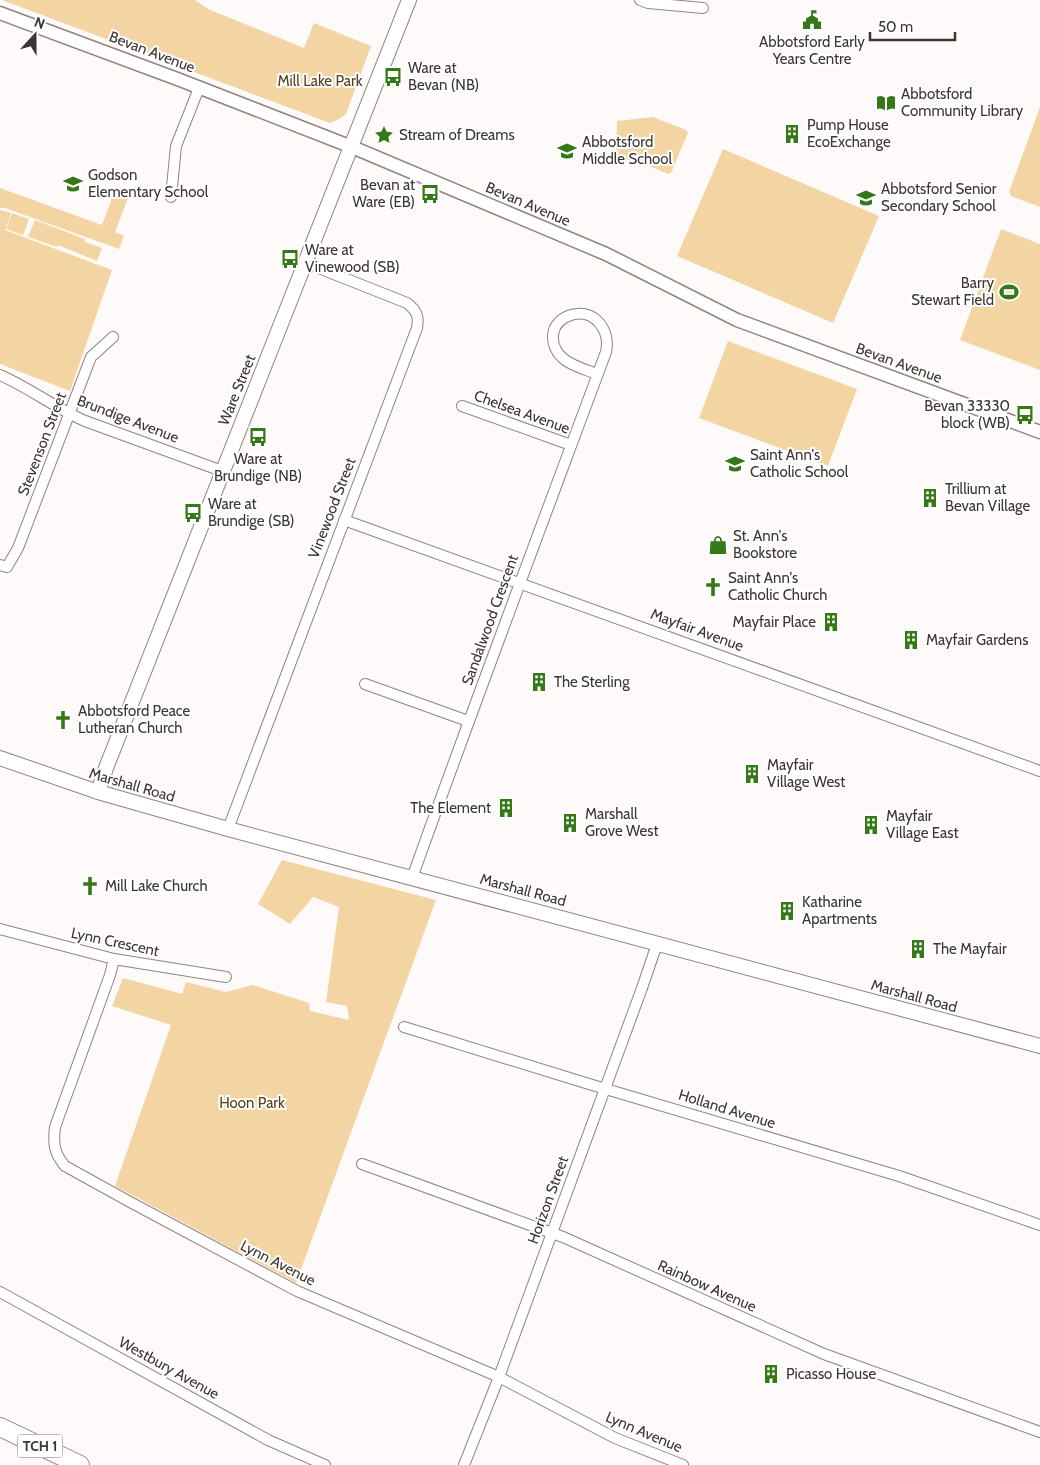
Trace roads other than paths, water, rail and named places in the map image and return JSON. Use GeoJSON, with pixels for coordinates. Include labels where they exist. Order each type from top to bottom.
{"type":"FeatureCollection","features":[{"type":"Feature","properties":{"kind":"highway","name":"TCH 1"},"geometry":{"type":"LineString","coordinates":[[0,1427],[80,1465]]}},
{"type":"Feature","properties":{"kind":"main road","name":"Ware Street"},"geometry":{"type":"LineString","coordinates":[[98,792],[109,759],[222,471],[409,0]]}},
{"type":"Feature","properties":{"kind":"main road","name":"Marshall Road"},"geometry":{"type":"LineString","coordinates":[[0,758],[98,792],[228,829],[1040,1046]]}},
{"type":"Feature","properties":{"kind":"street"},"geometry":{"type":"LineString","coordinates":[[640,0],[648,3],[703,8]]}},
{"type":"Feature","properties":{"kind":"street","name":"Bevan Avenue"},"geometry":{"type":"LineString","coordinates":[[0,13],[352,147],[606,254],[737,320],[1040,432]]}},
{"type":"Feature","properties":{"kind":"street"},"geometry":{"type":"LineString","coordinates":[[171,198],[176,146],[199,88]]}},
{"type":"Feature","properties":{"kind":"street","name":"Vinewood Street"},"geometry":{"type":"LineString","coordinates":[[228,829],[417,328],[419,318],[418,313],[407,303],[306,263]]}},
{"type":"Feature","properties":{"kind":"street","name":"Sandalwood Crescent"},"geometry":{"type":"LineString","coordinates":[[412,878],[468,721],[571,445],[608,344],[604,328],[592,317],[573,314],[565,317],[558,322],[554,330],[552,338],[554,347],[566,360],[597,374]]}},
{"type":"Feature","properties":{"kind":"street","name":"Stevenson Street"},"geometry":{"type":"LineString","coordinates":[[3,566],[12,559],[26,530],[91,357],[113,337]]}},
{"type":"Feature","properties":{"kind":"street","name":"Brundige Avenue"},"geometry":{"type":"LineString","coordinates":[[0,375],[20,384],[69,414],[222,471]]}},
{"type":"Feature","properties":{"kind":"street","name":"Chelsea Avenue"},"geometry":{"type":"LineString","coordinates":[[462,406],[571,445]]}},
{"type":"Feature","properties":{"kind":"street","name":"Mayfair Avenue"},"geometry":{"type":"LineString","coordinates":[[344,520],[1040,771]]}},
{"type":"Feature","properties":{"kind":"street"},"geometry":{"type":"LineString","coordinates":[[365,684],[468,721]]}},
{"type":"Feature","properties":{"kind":"street","name":"Lynn Crescent"},"geometry":{"type":"LineString","coordinates":[[0,929],[114,959],[226,977]]}},
{"type":"Feature","properties":{"kind":"street","name":"Horizon Street"},"geometry":{"type":"LineString","coordinates":[[464,1465],[499,1377],[657,944]]}},
{"type":"Feature","properties":{"kind":"street","name":"Lynn Avenue"},"geometry":{"type":"LineString","coordinates":[[114,959],[110,975],[55,1127],[53,1141],[57,1157],[65,1166],[297,1291],[499,1377],[615,1438],[683,1465]]}},
{"type":"Feature","properties":{"kind":"street","name":"Holland Avenue"},"geometry":{"type":"LineString","coordinates":[[404,1027],[899,1176],[1040,1225]]}},
{"type":"Feature","properties":{"kind":"street","name":"Rainbow Avenue"},"geometry":{"type":"LineString","coordinates":[[362,1164],[552,1233],[824,1354],[1040,1432]]}},
{"type":"Feature","properties":{"kind":"street","name":"Westbury Avenue"},"geometry":{"type":"LineString","coordinates":[[0,1292],[268,1440],[326,1465]]}},
{"type":"Feature","properties":{"kind":"place","name":"Abbotsford Early Years Centre"},"geometry":{"type":"Point","coordinates":[812,20]}},
{"type":"Feature","properties":{"kind":"place","name":"Ware at Bevan (NB)"},"geometry":{"type":"Point","coordinates":[393,77]}},
{"type":"Feature","properties":{"kind":"place","name":"Abbotsford Community Library"},"geometry":{"type":"Point","coordinates":[886,103]}},
{"type":"Feature","properties":{"kind":"place","name":"Pump House EcoExchange"},"geometry":{"type":"Point","coordinates":[792,134]}},
{"type":"Feature","properties":{"kind":"place","name":"Stream of Dreams"},"geometry":{"type":"Point","coordinates":[384,135]}},
{"type":"Feature","properties":{"kind":"place","name":"Abbotsford Middle School"},"geometry":{"type":"Point","coordinates":[567,151]}},
{"type":"Feature","properties":{"kind":"place","name":"Godson Elementary School"},"geometry":{"type":"Point","coordinates":[73,184]}},
{"type":"Feature","properties":{"kind":"place","name":"Bevan at Ware (EB)"},"geometry":{"type":"Point","coordinates":[430,194]}},
{"type":"Feature","properties":{"kind":"place","name":"Abbotsford Senior Secondary School"},"geometry":{"type":"Point","coordinates":[866,198]}},
{"type":"Feature","properties":{"kind":"place","name":"Ware at Vinewood (SB)"},"geometry":{"type":"Point","coordinates":[290,259]}},
{"type":"Feature","properties":{"kind":"place","name":"Barry Stewart Field"},"geometry":{"type":"Point","coordinates":[1009,292]}},
{"type":"Feature","properties":{"kind":"place","name":"Bevan 33330 block (WB)"},"geometry":{"type":"Point","coordinates":[1025,415]}},
{"type":"Feature","properties":{"kind":"place","name":"Ware at Brundige (NB)"},"geometry":{"type":"Point","coordinates":[258,437]}},
{"type":"Feature","properties":{"kind":"place","name":"Saint Ann's Catholic School"},"geometry":{"type":"Point","coordinates":[735,464]}},
{"type":"Feature","properties":{"kind":"place","name":"Trillium at Bevan Village"},"geometry":{"type":"Point","coordinates":[930,498]}},
{"type":"Feature","properties":{"kind":"place","name":"Ware at Brundige (SB)"},"geometry":{"type":"Point","coordinates":[193,513]}},
{"type":"Feature","properties":{"kind":"place","name":"St. Ann's Bookstore"},"geometry":{"type":"Point","coordinates":[718,545]}},
{"type":"Feature","properties":{"kind":"place","name":"Saint Ann's Catholic Church"},"geometry":{"type":"Point","coordinates":[713,587]}},
{"type":"Feature","properties":{"kind":"place","name":"Mayfair Place"},"geometry":{"type":"Point","coordinates":[831,622]}},
{"type":"Feature","properties":{"kind":"place","name":"Mayfair Gardens"},"geometry":{"type":"Point","coordinates":[911,640]}},
{"type":"Feature","properties":{"kind":"place","name":"The Sterling"},"geometry":{"type":"Point","coordinates":[539,682]}},
{"type":"Feature","properties":{"kind":"place","name":"Abbotsford Peace Lutheran Church"},"geometry":{"type":"Point","coordinates":[63,720]}},
{"type":"Feature","properties":{"kind":"place","name":"Mayfair Village West"},"geometry":{"type":"Point","coordinates":[752,774]}},
{"type":"Feature","properties":{"kind":"place","name":"The Element"},"geometry":{"type":"Point","coordinates":[506,808]}},
{"type":"Feature","properties":{"kind":"place","name":"Marshall Grove West"},"geometry":{"type":"Point","coordinates":[570,823]}},
{"type":"Feature","properties":{"kind":"place","name":"Mayfair Village East"},"geometry":{"type":"Point","coordinates":[871,825]}},
{"type":"Feature","properties":{"kind":"place","name":"Mill Lake Church"},"geometry":{"type":"Point","coordinates":[90,886]}},
{"type":"Feature","properties":{"kind":"place","name":"Katharine Apartments"},"geometry":{"type":"Point","coordinates":[787,911]}},
{"type":"Feature","properties":{"kind":"place","name":"The Mayfair"},"geometry":{"type":"Point","coordinates":[918,949]}},
{"type":"Feature","properties":{"kind":"place","name":"Picasso House"},"geometry":{"type":"Point","coordinates":[771,1374]}},
{"type":"Feature","properties":{"kind":"park label","name":"Mill Lake Park"},"geometry":{"type":"Point","coordinates":[320,81]}},
{"type":"Feature","properties":{"kind":"park label","name":"Hoon Park"},"geometry":{"type":"Point","coordinates":[252,1103]}}]}
